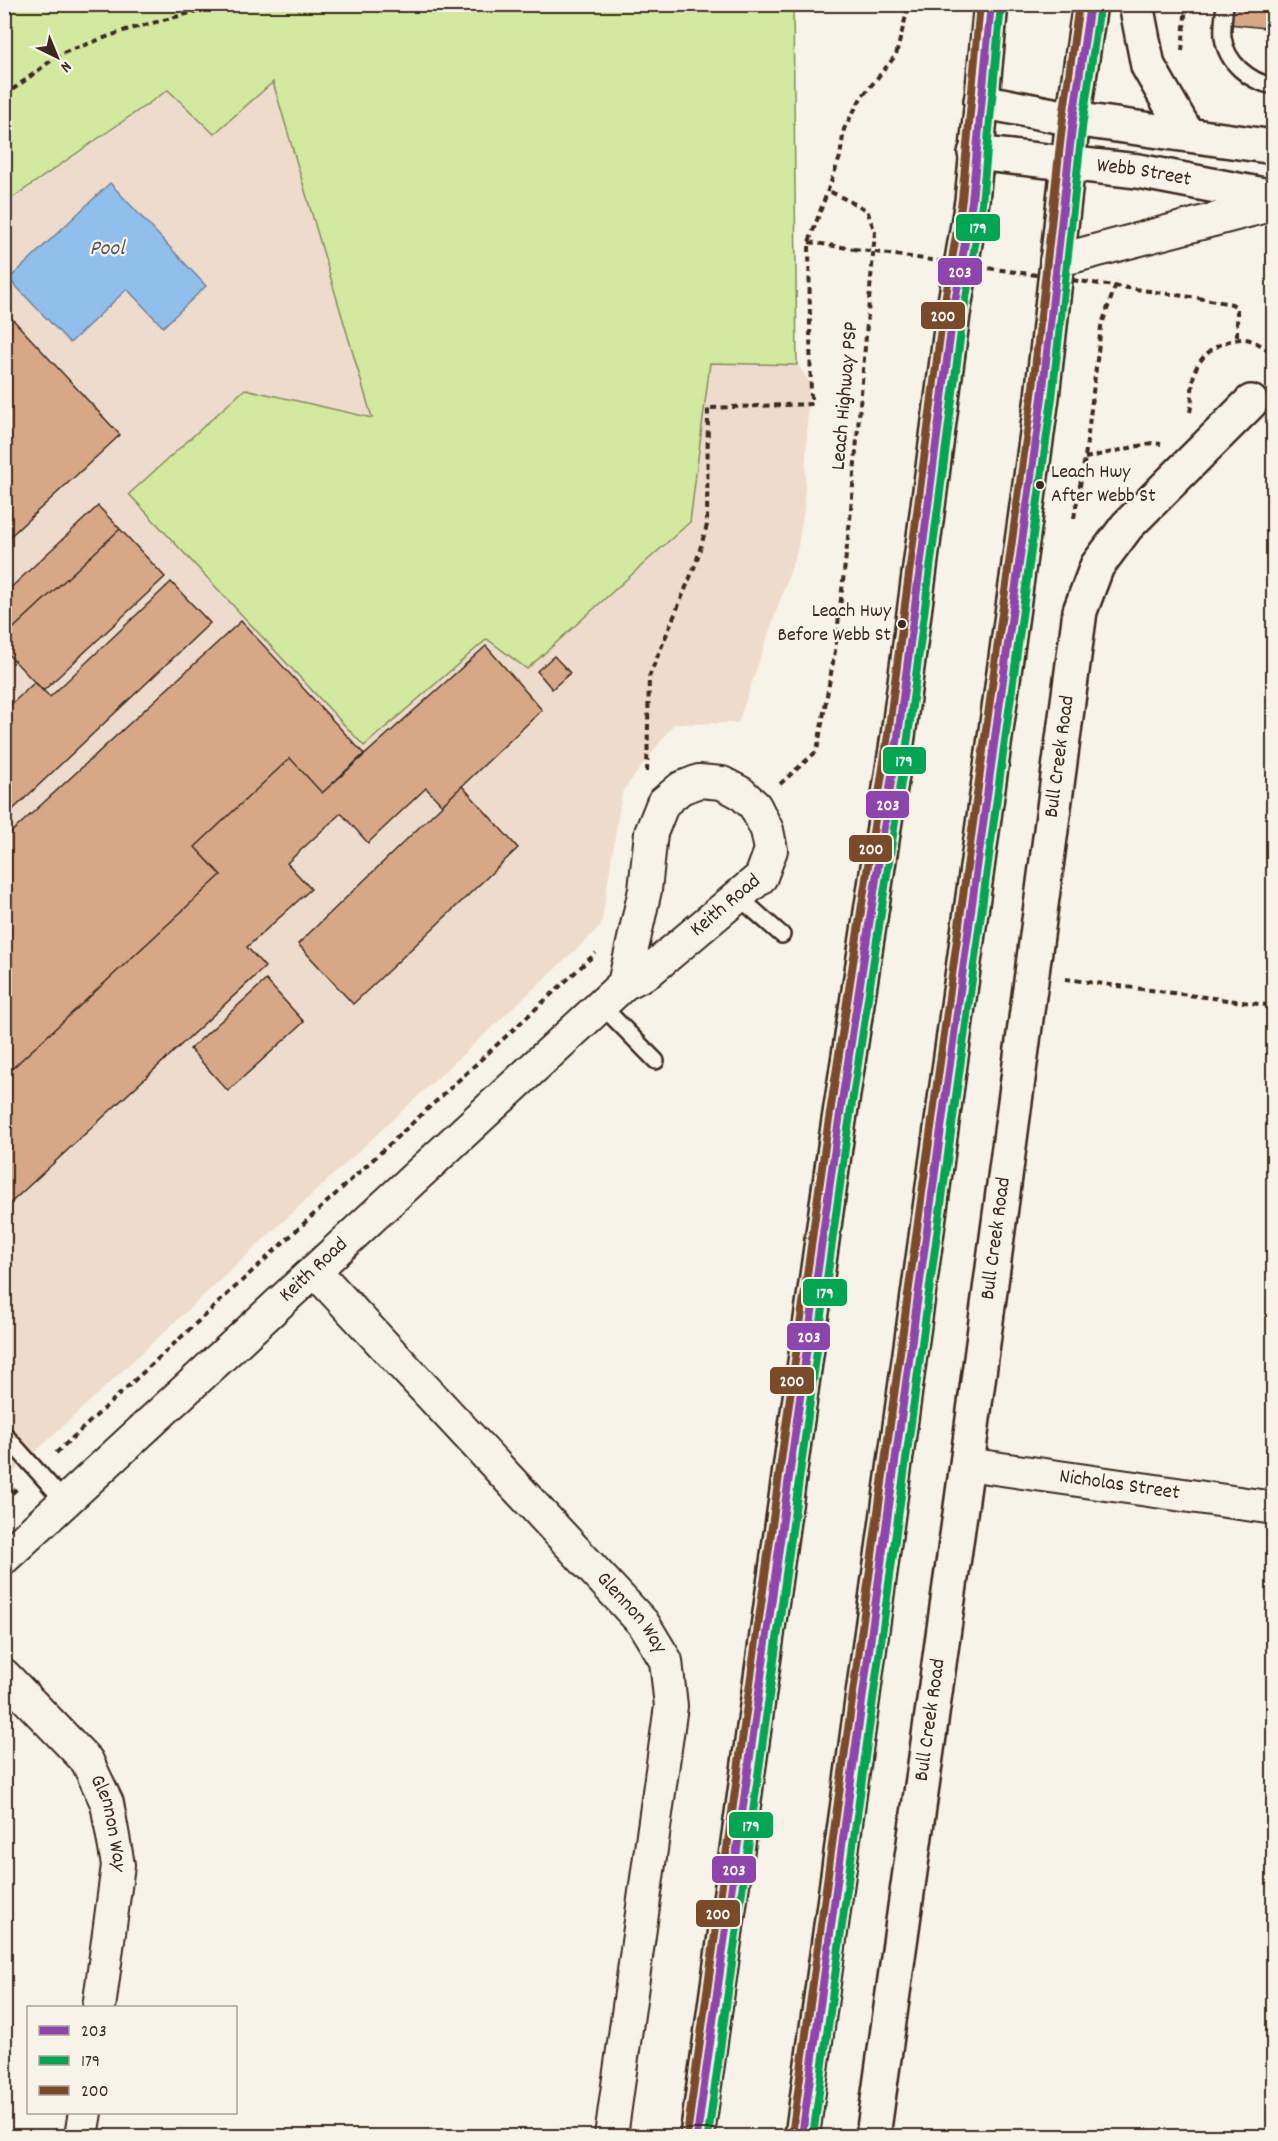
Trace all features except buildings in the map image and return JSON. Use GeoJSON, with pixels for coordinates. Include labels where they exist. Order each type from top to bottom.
{"type":"FeatureCollection","features":[{"type":"Feature","properties":{"kind":"main road"},"geometry":{"type":"LineString","coordinates":[[697,2136],[836,1140],[898,736],[950,337],[972,201],[991,4]]}},
{"type":"Feature","properties":{"kind":"main road"},"geometry":{"type":"LineString","coordinates":[[802,2136],[1042,397],[1073,119],[1090,4]]}},
{"type":"Feature","properties":{"kind":"main road"},"geometry":{"type":"LineString","coordinates":[[1136,4],[1148,66],[1187,134]]}},
{"type":"Feature","properties":{"kind":"main road"},"geometry":{"type":"LineString","coordinates":[[981,102],[1073,119],[1274,147]]}},
{"type":"Feature","properties":{"kind":"main road","name":"Webb Street"},"geometry":{"type":"LineString","coordinates":[[975,153],[1138,171],[1274,196]]}},
{"type":"Feature","properties":{"kind":"main road","name":"Bull Creek Road"},"geometry":{"type":"LineString","coordinates":[[873,2136],[967,1464],[1080,611],[1097,566],[1127,526],[1251,402]]}},
{"type":"Feature","properties":{"kind":"street","name":"Webb Street"},"geometry":{"type":"LineString","coordinates":[[1056,261],[1274,204]]}},
{"type":"Feature","properties":{"kind":"street","name":"Keith Road"},"geometry":{"type":"LineString","coordinates":[[4,1558],[602,1006],[627,973],[644,901],[651,833],[663,803],[681,788],[699,781],[722,783],[741,793],[755,806],[767,830],[771,850],[761,877],[648,972],[627,973]]}},
{"type":"Feature","properties":{"kind":"street","name":"Glennon Way"},"geometry":{"type":"LineString","coordinates":[[315,1271],[643,1623],[666,1661],[671,1706],[611,2136]]}},
{"type":"Feature","properties":{"kind":"street","name":"Nicholas Street"},"geometry":{"type":"LineString","coordinates":[[967,1464],[1274,1508]]}},
{"type":"Feature","properties":{"kind":"street","name":"Glennon Way"},"geometry":{"type":"LineString","coordinates":[[4,1675],[87,1761],[107,1803],[118,1865],[99,2006]]}},
{"type":"Feature","properties":{"kind":"street"},"geometry":{"type":"LineString","coordinates":[[81,2136],[85,2114]]}},
{"type":"Feature","properties":{"kind":"lane"},"geometry":{"type":"LineString","coordinates":[[1225,4],[1223,37],[1229,59],[1248,76],[1274,86]]}},
{"type":"Feature","properties":{"kind":"lane"},"geometry":{"type":"LineString","coordinates":[[740,897],[782,935]]}},
{"type":"Feature","properties":{"kind":"lane"},"geometry":{"type":"LineString","coordinates":[[602,1006],[656,1061]]}},
{"type":"Feature","properties":{"kind":"lane"},"geometry":{"type":"LineString","coordinates":[[4,1434],[65,1502]]}},
{"type":"Feature","properties":{"kind":"path"},"geometry":{"type":"LineString","coordinates":[[4,96],[60,54],[126,30],[224,4]]}},
{"type":"Feature","properties":{"kind":"path"},"geometry":{"type":"LineString","coordinates":[[646,781],[649,677],[696,563],[707,525],[708,408],[811,404],[809,242],[840,157],[844,129],[861,98],[896,55],[909,4]]}},
{"type":"Feature","properties":{"kind":"path"},"geometry":{"type":"LineString","coordinates":[[1185,61],[1182,50],[1186,4]]}},
{"type":"Feature","properties":{"kind":"path","name":"Leach Highway PSP"},"geometry":{"type":"LineString","coordinates":[[755,806],[817,751],[835,651],[850,520],[875,232],[867,210],[829,191]]}},
{"type":"Feature","properties":{"kind":"path"},"geometry":{"type":"LineString","coordinates":[[809,242],[1232,304],[1237,308],[1237,340]]}},
{"type":"Feature","properties":{"kind":"path"},"geometry":{"type":"LineString","coordinates":[[1074,518],[1085,458],[1101,327],[1120,274]]}},
{"type":"Feature","properties":{"kind":"path"},"geometry":{"type":"LineString","coordinates":[[1187,421],[1194,372],[1203,358],[1216,347],[1246,339],[1260,344],[1274,354]]}},
{"type":"Feature","properties":{"kind":"path"},"geometry":{"type":"LineString","coordinates":[[1085,458],[1152,443],[1165,444]]}},
{"type":"Feature","properties":{"kind":"path"},"geometry":{"type":"LineString","coordinates":[[4,1500],[604,945],[627,973]]}},
{"type":"Feature","properties":{"kind":"path"},"geometry":{"type":"LineString","coordinates":[[1031,974],[1274,1006]]}},
{"type":"Feature","properties":{"kind":"shaded area"},"geometry":{"type":"Polygon","coordinates":[[[350,4],[793,5],[797,364],[809,381],[804,509],[797,551],[738,723],[674,724],[622,792],[601,926],[5,1480],[5,205],[169,90],[350,4]]]}},
{"type":"Feature","properties":{"kind":"green space"},"geometry":{"type":"Polygon","coordinates":[[[5,4],[793,5],[797,365],[710,363],[690,522],[527,669],[487,639],[364,746],[129,494],[245,389],[372,418],[273,82],[214,134],[168,90],[5,203],[5,4]]]}},
{"type":"Feature","properties":{"kind":"water","name":"Pool"},"geometry":{"type":"Polygon","coordinates":[[[110,183],[206,286],[163,327],[127,289],[70,343],[9,279],[110,183]]]}},
{"type":"Feature","properties":{"kind":"transit line","name":"200"},"geometry":{"type":"LineString","coordinates":[[687,2135],[826,1139],[888,735],[943,313],[962,200],[980,4]]}},
{"type":"Feature","properties":{"kind":"transit line","name":"203"},"geometry":{"type":"LineString","coordinates":[[697,2136],[836,1140],[898,736],[953,314],[972,201],[991,4]]}},
{"type":"Feature","properties":{"kind":"transit line","name":"200"},"geometry":{"type":"LineString","coordinates":[[792,2135],[1032,396],[1063,118],[1079,4]]}},
{"type":"Feature","properties":{"kind":"transit line","name":"203"},"geometry":{"type":"LineString","coordinates":[[802,2136],[1042,397],[1073,119],[1090,4]]}},
{"type":"Feature","properties":{"kind":"transit line","name":"179"},"geometry":{"type":"LineString","coordinates":[[708,2136],[846,1142],[908,737],[963,316],[982,203],[1001,5]]}},
{"type":"Feature","properties":{"kind":"transit line","name":"179"},"geometry":{"type":"LineString","coordinates":[[813,2136],[1052,398],[1083,120],[1100,6]]}},
{"type":"Feature","properties":{"kind":"place","name":"Leach Hwy After Webb St"},"geometry":{"type":"Point","coordinates":[1040,485]}},
{"type":"Feature","properties":{"kind":"place","name":"Leach Hwy Before Webb St"},"geometry":{"type":"Point","coordinates":[902,624]}}]}
